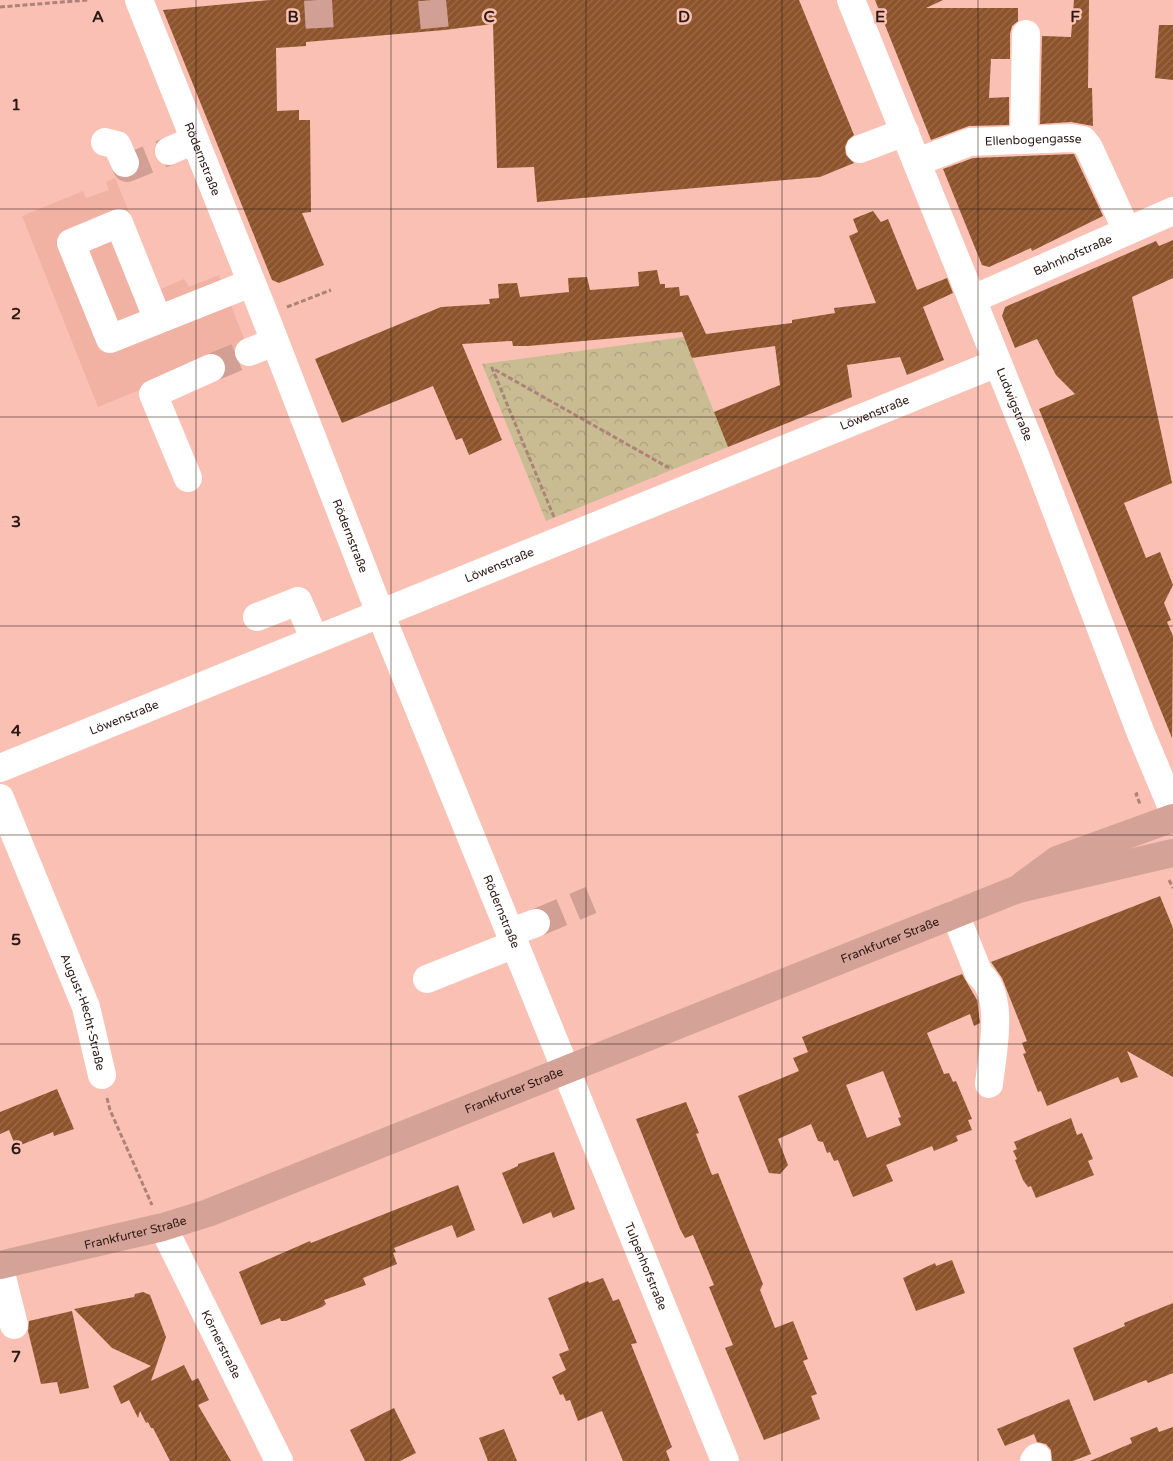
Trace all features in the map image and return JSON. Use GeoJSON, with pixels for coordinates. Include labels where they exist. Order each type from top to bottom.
{"type":"FeatureCollection","features":[{"type":"Feature","properties":{"kind":"main road","name":"Frankfurter Straße"},"geometry":{"type":"LineString","coordinates":[[1018,889],[1057,860],[1173,818]]}},
{"type":"Feature","properties":{"kind":"main road","name":"Frankfurter Straße"},"geometry":{"type":"LineString","coordinates":[[0,1265],[163,1227],[208,1213],[1018,889],[1173,853]]}},
{"type":"Feature","properties":{"kind":"street","name":"Rödernstraße"},"geometry":{"type":"LineString","coordinates":[[139,0],[265,316],[380,613],[566,1070]]}},
{"type":"Feature","properties":{"kind":"street","name":"Ludwigstraße"},"geometry":{"type":"LineString","coordinates":[[851,0],[1035,455],[1140,731],[1173,810]]}},
{"type":"Feature","properties":{"kind":"street"},"geometry":{"type":"LineString","coordinates":[[1024,140],[1026,34]]}},
{"type":"Feature","properties":{"kind":"street"},"geometry":{"type":"LineString","coordinates":[[860,149],[905,132]]}},
{"type":"Feature","properties":{"kind":"street","name":"Ellenbogengasse"},"geometry":{"type":"LineString","coordinates":[[917,162],[970,142],[1071,138],[1083,140],[1089,148],[1127,231]]}},
{"type":"Feature","properties":{"kind":"street"},"geometry":{"type":"LineString","coordinates":[[168,151],[194,140]]}},
{"type":"Feature","properties":{"kind":"street"},"geometry":{"type":"LineString","coordinates":[[105,142],[117,145],[125,164]]}},
{"type":"Feature","properties":{"kind":"street","name":"Bahnhofstraße"},"geometry":{"type":"LineString","coordinates":[[972,299],[1173,211]]}},
{"type":"Feature","properties":{"kind":"street"},"geometry":{"type":"LineString","coordinates":[[158,320],[251,282]]}},
{"type":"Feature","properties":{"kind":"street"},"geometry":{"type":"LineString","coordinates":[[249,352],[275,342]]}},
{"type":"Feature","properties":{"kind":"street","name":"Löwenstraße"},"geometry":{"type":"LineString","coordinates":[[0,768],[998,363]]}},
{"type":"Feature","properties":{"kind":"street"},"geometry":{"type":"LineString","coordinates":[[188,478],[153,394],[211,368]]}},
{"type":"Feature","properties":{"kind":"street"},"geometry":{"type":"LineString","coordinates":[[257,617],[298,601],[316,640]]}},
{"type":"Feature","properties":{"kind":"street","name":"August-Hecht-Straße"},"geometry":{"type":"LineString","coordinates":[[0,798],[86,1007],[102,1075]]}},
{"type":"Feature","properties":{"kind":"street"},"geometry":{"type":"LineString","coordinates":[[955,914],[979,974],[985,979],[994,1000],[995,1025],[989,1084]]}},
{"type":"Feature","properties":{"kind":"street"},"geometry":{"type":"LineString","coordinates":[[427,979],[513,938],[536,923]]}},
{"type":"Feature","properties":{"kind":"street","name":"Tulpenhofstraße"},"geometry":{"type":"LineString","coordinates":[[566,1070],[725,1461]]}},
{"type":"Feature","properties":{"kind":"street","name":"Körnerstraße"},"geometry":{"type":"LineString","coordinates":[[163,1227],[280,1461]]}},
{"type":"Feature","properties":{"kind":"street"},"geometry":{"type":"LineString","coordinates":[[0,1269],[14,1325]]}},
{"type":"Feature","properties":{"kind":"path"},"geometry":{"type":"LineString","coordinates":[[0,7],[88,0]]}},
{"type":"Feature","properties":{"kind":"path"},"geometry":{"type":"LineString","coordinates":[[265,316],[331,290]]}},
{"type":"Feature","properties":{"kind":"path"},"geometry":{"type":"LineString","coordinates":[[563,540],[492,368],[699,485]]}},
{"type":"Feature","properties":{"kind":"path","name":"August-Hecht-Straße"},"geometry":{"type":"LineString","coordinates":[[102,1075],[110,1110],[163,1227]]}},
{"type":"Feature","properties":{"kind":"shaded area"},"geometry":{"type":"Polygon","coordinates":[[[115,178],[161,289],[184,279],[189,287],[219,275],[247,346],[98,407],[22,216],[83,191],[86,198],[109,190],[106,182],[115,178]]]}},
{"type":"Feature","properties":{"kind":"green space"},"geometry":{"type":"Polygon","coordinates":[[[684,337],[728,447],[546,521],[482,364],[684,337]]]}},
{"type":"Feature","properties":{"kind":"building"},"geometry":{"type":"Polygon","coordinates":[[[270,0],[799,0],[854,135],[848,140],[845,147],[846,155],[854,163],[820,177],[537,202],[534,167],[497,168],[493,24],[306,42],[306,46],[276,48],[277,111],[299,110],[299,120],[310,120],[311,212],[302,213],[324,265],[279,283],[272,280],[163,10],[270,0]]]}},
{"type":"Feature","properties":{"kind":"building"},"geometry":{"type":"Polygon","coordinates":[[[875,0],[943,0],[926,8],[1018,8],[1018,21],[1012,26],[1010,34],[1010,59],[991,59],[989,98],[1009,97],[1009,125],[969,126],[931,140],[875,0]]]}},
{"type":"Feature","properties":{"kind":"building"},"geometry":{"type":"Polygon","coordinates":[[[1074,0],[1089,0],[1088,88],[1092,88],[1093,126],[1071,122],[1040,124],[1042,36],[1071,37],[1074,0]]]}},
{"type":"Feature","properties":{"kind":"building"},"geometry":{"type":"Polygon","coordinates":[[[1159,25],[1173,25],[1173,80],[1155,78],[1159,25]]]}},
{"type":"Feature","properties":{"kind":"building"},"geometry":{"type":"Polygon","coordinates":[[[1074,154],[1103,216],[1032,251],[1031,248],[989,267],[982,265],[943,169],[973,158],[1074,154]]]}},
{"type":"Feature","properties":{"kind":"building"},"geometry":{"type":"Polygon","coordinates":[[[873,211],[881,222],[888,219],[917,290],[947,278],[953,293],[923,307],[944,360],[907,375],[900,357],[847,365],[852,397],[728,447],[714,412],[780,385],[775,346],[692,358],[682,332],[528,346],[513,346],[512,341],[462,344],[502,440],[469,455],[462,438],[456,440],[433,386],[342,423],[315,359],[441,307],[490,304],[489,299],[499,298],[498,284],[517,283],[520,297],[569,292],[568,278],[587,277],[590,290],[639,286],[638,272],[657,270],[660,284],[665,284],[665,288],[679,287],[680,296],[688,295],[706,334],[792,323],[792,320],[835,313],[834,308],[876,303],[849,236],[858,232],[853,219],[873,211]]]}},
{"type":"Feature","properties":{"kind":"building"},"geometry":{"type":"Polygon","coordinates":[[[1173,240],[1173,278],[1132,297],[1172,483],[1124,503],[1146,558],[1160,552],[1173,585],[1164,603],[1171,620],[1167,622],[1173,636],[1172,738],[1039,409],[1075,394],[1056,375],[1037,339],[1015,348],[1002,316],[1005,307],[1156,241],[1159,246],[1173,240]]]}},
{"type":"Feature","properties":{"kind":"building"},"geometry":{"type":"Polygon","coordinates":[[[1160,896],[1173,928],[1173,1077],[1127,1051],[1138,1077],[1121,1083],[1118,1077],[1047,1106],[1041,1091],[1038,1092],[1023,1054],[1026,1053],[1022,1043],[1027,1041],[1002,978],[991,962],[1160,896]]]}},
{"type":"Feature","properties":{"kind":"building"},"geometry":{"type":"Polygon","coordinates":[[[962,974],[977,1000],[980,1023],[974,1026],[970,1014],[927,1033],[944,1074],[949,1073],[953,1082],[956,1081],[972,1119],[968,1120],[972,1130],[956,1136],[958,1141],[934,1151],[932,1146],[886,1165],[893,1181],[853,1197],[838,1160],[834,1161],[830,1152],[827,1153],[823,1142],[818,1141],[811,1124],[778,1139],[788,1165],[780,1174],[769,1173],[738,1096],[799,1071],[793,1058],[808,1052],[802,1037],[962,974]],[[883,1071],[846,1085],[867,1138],[901,1125],[898,1118],[901,1117],[883,1071]]]}},
{"type":"Feature","properties":{"kind":"building"},"geometry":{"type":"Polygon","coordinates":[[[57,1089],[74,1129],[54,1136],[53,1132],[16,1147],[9,1130],[0,1134],[0,1112],[57,1089]]]}},
{"type":"Feature","properties":{"kind":"building"},"geometry":{"type":"Polygon","coordinates":[[[686,1102],[699,1133],[696,1134],[712,1175],[718,1173],[763,1284],[760,1290],[775,1328],[793,1321],[808,1359],[803,1361],[817,1394],[811,1396],[820,1419],[764,1440],[725,1348],[733,1345],[709,1287],[714,1285],[693,1235],[685,1238],[680,1229],[636,1119],[686,1102]]]}},
{"type":"Feature","properties":{"kind":"building"},"geometry":{"type":"Polygon","coordinates":[[[1071,1118],[1077,1135],[1082,1133],[1093,1159],[1088,1161],[1094,1175],[1036,1198],[1031,1186],[1028,1187],[1023,1180],[1015,1160],[1017,1159],[1013,1151],[1017,1149],[1014,1142],[1071,1118]]]}},
{"type":"Feature","properties":{"kind":"building"},"geometry":{"type":"Polygon","coordinates":[[[554,1152],[575,1209],[553,1218],[551,1212],[523,1224],[502,1173],[518,1166],[518,1164],[554,1152]]]}},
{"type":"Feature","properties":{"kind":"building"},"geometry":{"type":"Polygon","coordinates":[[[458,1185],[475,1230],[457,1238],[452,1225],[394,1248],[396,1252],[393,1253],[397,1264],[363,1278],[366,1285],[324,1300],[326,1304],[322,1307],[286,1321],[281,1321],[280,1318],[261,1325],[239,1272],[310,1241],[311,1243],[458,1185]]]}},
{"type":"Feature","properties":{"kind":"building"},"geometry":{"type":"Polygon","coordinates":[[[952,1260],[965,1293],[916,1311],[903,1278],[935,1263],[936,1266],[952,1260]]]}},
{"type":"Feature","properties":{"kind":"building"},"geometry":{"type":"Polygon","coordinates":[[[603,1278],[613,1301],[619,1299],[637,1343],[631,1344],[672,1447],[666,1451],[670,1461],[623,1461],[602,1411],[578,1421],[570,1400],[566,1401],[563,1394],[560,1395],[552,1377],[566,1370],[559,1354],[569,1350],[548,1298],[588,1281],[589,1283],[603,1278]]]}},
{"type":"Feature","properties":{"kind":"building"},"geometry":{"type":"Polygon","coordinates":[[[143,1292],[150,1295],[166,1337],[151,1381],[184,1365],[192,1381],[198,1378],[209,1400],[198,1405],[231,1461],[170,1461],[153,1428],[151,1428],[148,1422],[146,1423],[140,1411],[138,1418],[129,1400],[121,1404],[113,1386],[151,1366],[112,1348],[74,1309],[134,1297],[135,1294],[143,1292]]]}},
{"type":"Feature","properties":{"kind":"building"},"geometry":{"type":"Polygon","coordinates":[[[1173,1303],[1173,1373],[1148,1383],[1146,1380],[1094,1401],[1073,1348],[1125,1326],[1124,1323],[1173,1303]]]}},
{"type":"Feature","properties":{"kind":"building"},"geometry":{"type":"Polygon","coordinates":[[[72,1311],[89,1388],[60,1394],[57,1382],[41,1384],[28,1331],[29,1321],[72,1311]]]}},
{"type":"Feature","properties":{"kind":"building"},"geometry":{"type":"Polygon","coordinates":[[[1069,1399],[1091,1454],[1073,1461],[1052,1461],[1051,1450],[1046,1444],[1037,1442],[1034,1434],[1005,1446],[997,1429],[1069,1399]]]}},
{"type":"Feature","properties":{"kind":"building"},"geometry":{"type":"Polygon","coordinates":[[[394,1408],[416,1453],[400,1461],[365,1461],[350,1430],[394,1408]]]}},
{"type":"Feature","properties":{"kind":"building"},"geometry":{"type":"Polygon","coordinates":[[[1157,1427],[1159,1432],[1173,1427],[1173,1461],[1090,1461],[1132,1443],[1130,1438],[1157,1427]]]}},
{"type":"Feature","properties":{"kind":"building"},"geometry":{"type":"Polygon","coordinates":[[[504,1429],[517,1461],[488,1461],[479,1438],[504,1429]]]}},
{"type":"Feature","properties":{"kind":"tunnel"},"geometry":{"type":"LineString","coordinates":[[318,0],[320,34]]}},
{"type":"Feature","properties":{"kind":"tunnel"},"geometry":{"type":"LineString","coordinates":[[432,0],[435,31]]}},
{"type":"Feature","properties":{"kind":"tunnel"},"geometry":{"type":"LineString","coordinates":[[125,163],[127,168],[169,151]]}},
{"type":"Feature","properties":{"kind":"tunnel"},"geometry":{"type":"LineString","coordinates":[[211,368],[249,352]]}},
{"type":"Feature","properties":{"kind":"tunnel"},"geometry":{"type":"LineString","coordinates":[[536,923],[591,900]]}}]}
